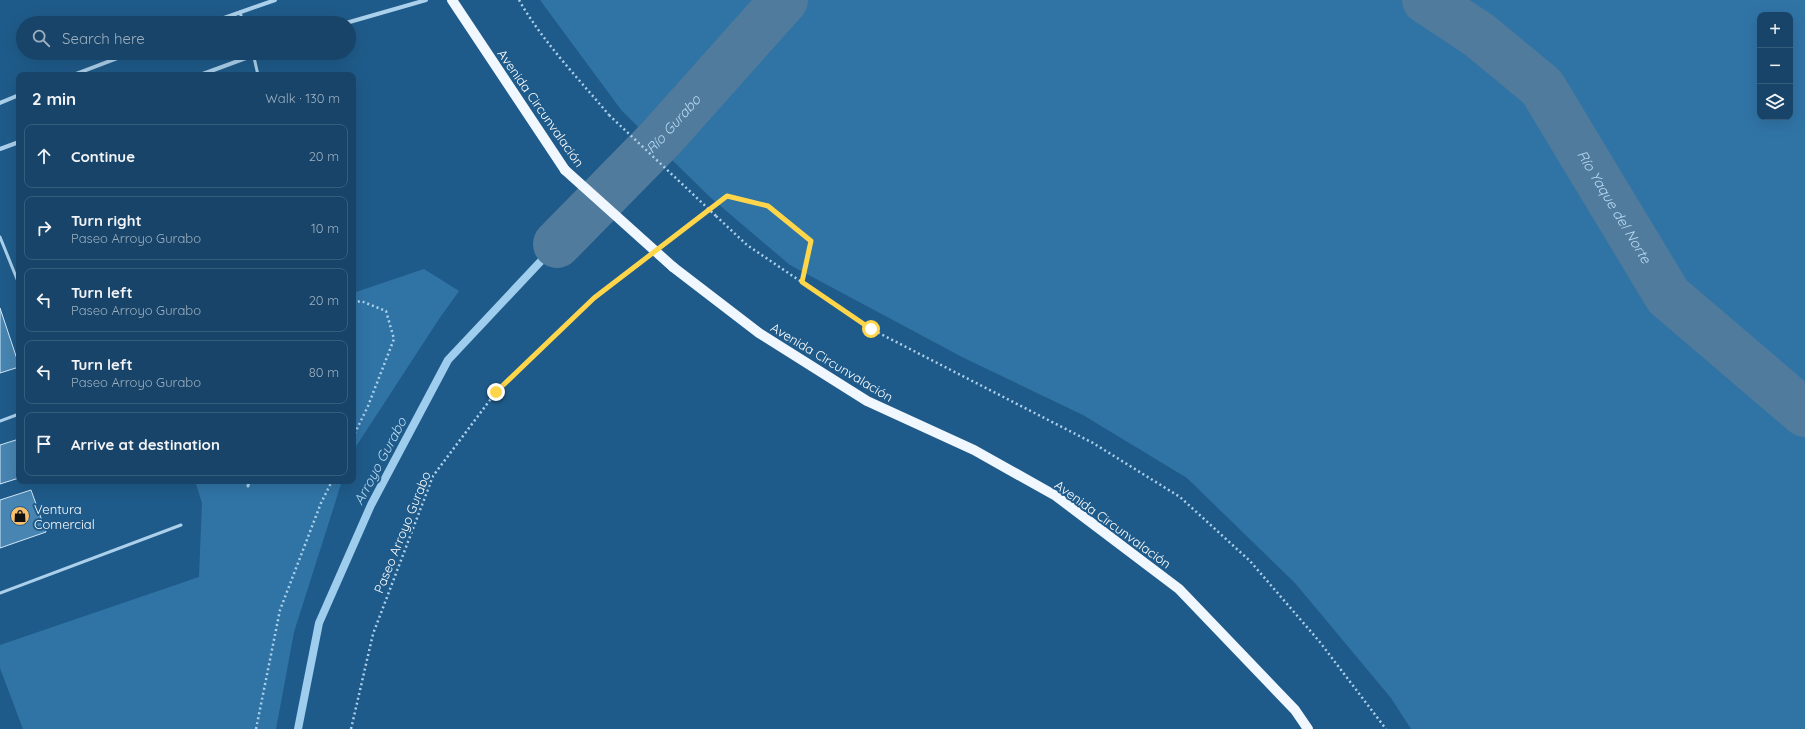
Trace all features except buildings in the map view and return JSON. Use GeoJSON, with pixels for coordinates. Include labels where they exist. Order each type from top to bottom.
{"type":"FeatureCollection","features":[{"type":"Feature","properties":{"kind":"main road","name":"Avenida Circunvalación"},"geometry":{"type":"LineString","coordinates":[[452,0],[565,170],[673,267],[758,333],[867,401],[974,450],[1056,496],[1179,588],[1295,710],[1308,729]]}},
{"type":"Feature","properties":{"kind":"street"},"geometry":{"type":"LineString","coordinates":[[229,16],[275,0]]}},
{"type":"Feature","properties":{"kind":"street"},"geometry":{"type":"LineString","coordinates":[[356,20],[426,0]]}},
{"type":"Feature","properties":{"kind":"street"},"geometry":{"type":"LineString","coordinates":[[81,72],[113,60]]}},
{"type":"Feature","properties":{"kind":"street"},"geometry":{"type":"LineString","coordinates":[[208,72],[238,60]]}},
{"type":"Feature","properties":{"kind":"street"},"geometry":{"type":"LineString","coordinates":[[0,103],[16,97]]}},
{"type":"Feature","properties":{"kind":"street"},"geometry":{"type":"LineString","coordinates":[[0,149],[16,143]]}},
{"type":"Feature","properties":{"kind":"lane"},"geometry":{"type":"LineString","coordinates":[[240,12],[241,16]]}},
{"type":"Feature","properties":{"kind":"lane"},"geometry":{"type":"LineString","coordinates":[[254,60],[257,72]]}},
{"type":"Feature","properties":{"kind":"lane"},"geometry":{"type":"LineString","coordinates":[[0,237],[16,277]]}},
{"type":"Feature","properties":{"kind":"lane"},"geometry":{"type":"LineString","coordinates":[[0,421],[16,415]]}},
{"type":"Feature","properties":{"kind":"lane"},"geometry":{"type":"LineString","coordinates":[[0,593],[181,525]]}},
{"type":"Feature","properties":{"kind":"path"},"geometry":{"type":"LineString","coordinates":[[519,0],[527,14],[566,65],[609,115],[747,245],[871,329],[1093,443],[1180,496],[1250,561],[1319,641],[1386,729]]}},
{"type":"Feature","properties":{"kind":"path"},"geometry":{"type":"LineString","coordinates":[[664,244],[727,196],[768,206],[811,241],[802,282]]}},
{"type":"Feature","properties":{"kind":"path","name":"Paseo Arroyo Gurabo"},"geometry":{"type":"LineString","coordinates":[[351,729],[373,634],[433,476],[496,392],[594,298],[645,259]]}},
{"type":"Feature","properties":{"kind":"path"},"geometry":{"type":"LineString","coordinates":[[356,302],[361,301],[386,311],[394,339],[368,406],[356,431]]}},
{"type":"Feature","properties":{"kind":"path"},"geometry":{"type":"LineString","coordinates":[[256,729],[280,610],[321,503],[330,484]]}},
{"type":"Feature","properties":{"kind":"shaded area"},"geometry":{"type":"Polygon","coordinates":[[[540,0],[1805,0],[1805,729],[1411,729],[1391,698],[1295,583],[1187,478],[1083,415],[962,357],[790,265],[710,197],[622,111],[540,0]]]}},
{"type":"Feature","properties":{"kind":"shaded area"},"geometry":{"type":"Polygon","coordinates":[[[424,269],[459,291],[439,319],[356,446],[356,292],[424,269]]]}},
{"type":"Feature","properties":{"kind":"shaded area"},"geometry":{"type":"Polygon","coordinates":[[[196,484],[341,484],[294,632],[276,729],[23,729],[0,668],[0,645],[199,577],[202,503],[196,484]]]}},
{"type":"Feature","properties":{"kind":"waterway","name":"Río Gurabo"},"geometry":{"type":"LineString","coordinates":[[557,244],[661,138],[784,0]]}},
{"type":"Feature","properties":{"kind":"waterway","name":"Río Yaque del Norte"},"geometry":{"type":"LineString","coordinates":[[1426,0],[1479,35],[1542,87],[1668,296],[1805,413]]}},
{"type":"Feature","properties":{"kind":"waterway","name":"Arroyo Gurabo"},"geometry":{"type":"LineString","coordinates":[[298,729],[319,623],[371,505],[448,360],[557,244]]}},
{"type":"Feature","properties":{"kind":"place","name":"Ventura Comercial"},"geometry":{"type":"Point","coordinates":[20,516]}},
{"type":"Feature","properties":{"kind":"route"},"geometry":{"type":"LineString","coordinates":[[496,392],[594,298],[727,196],[768,206],[811,241],[802,282],[871,329]]}}]}
